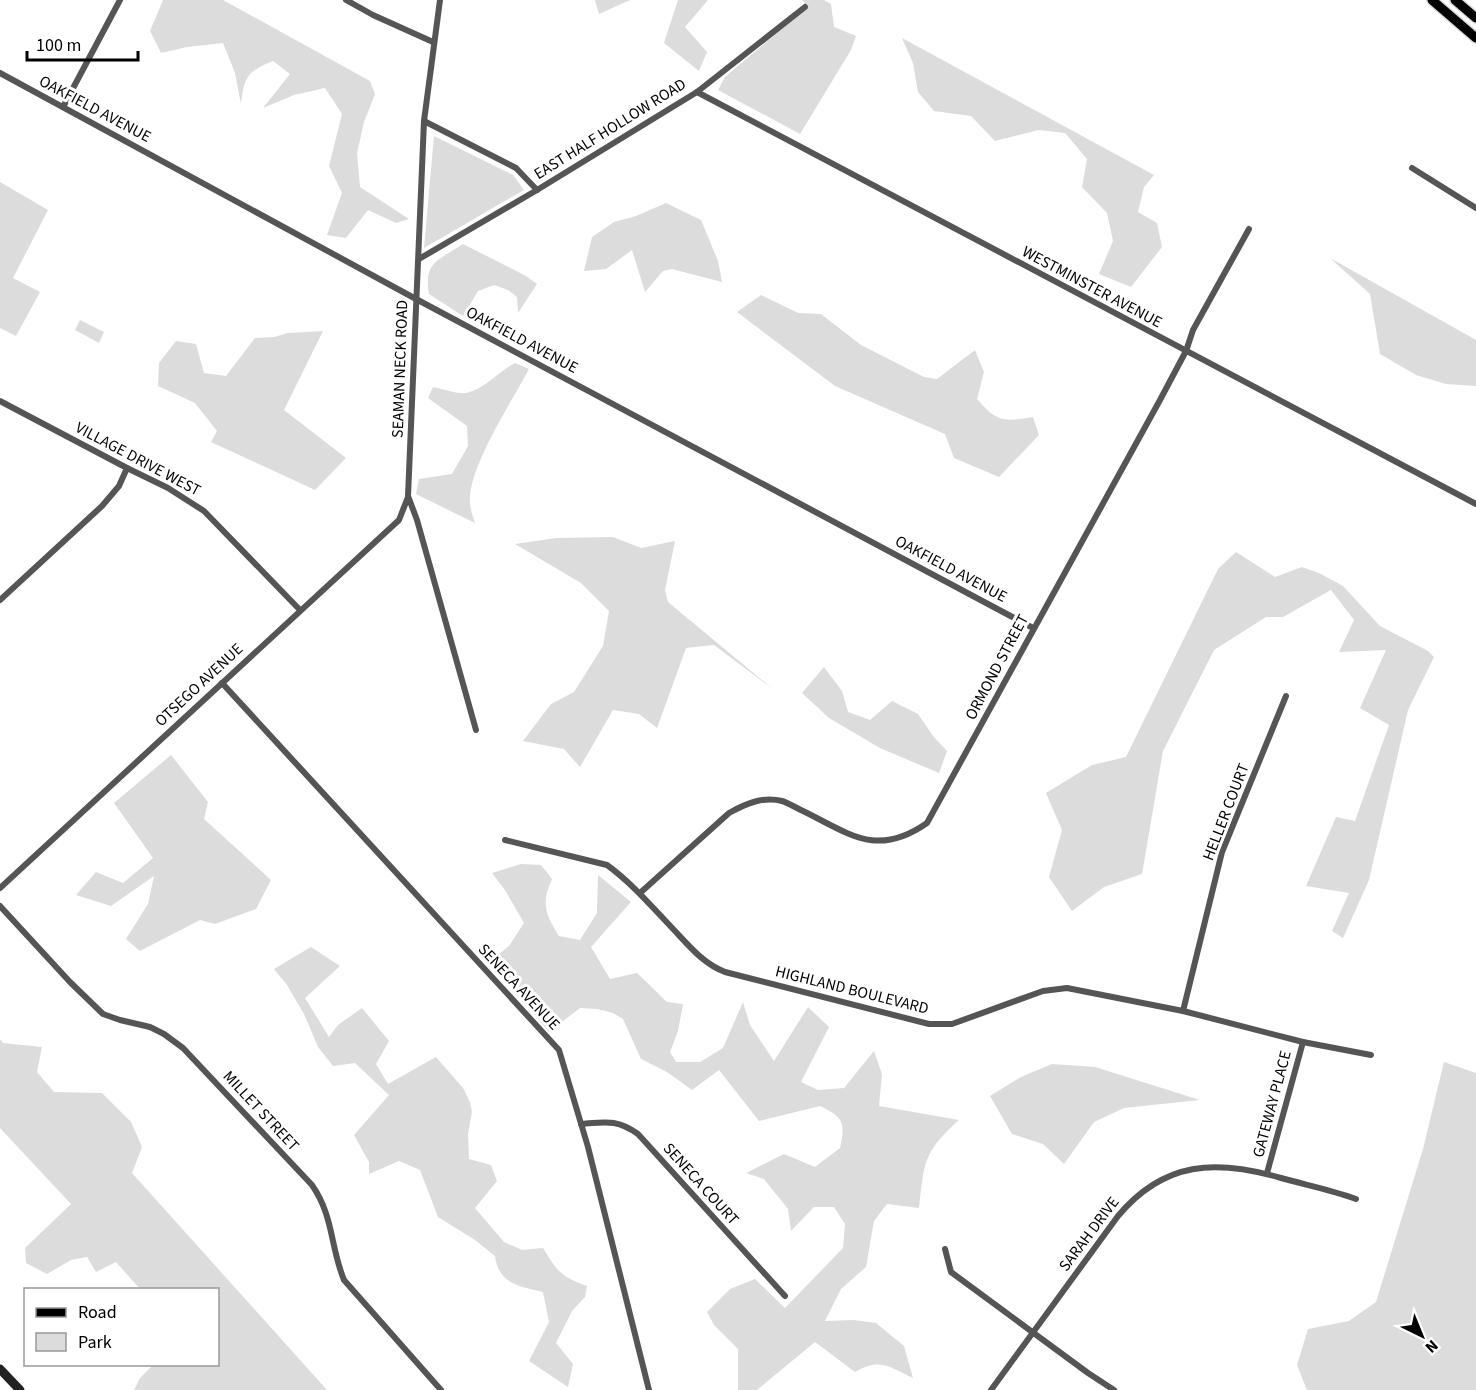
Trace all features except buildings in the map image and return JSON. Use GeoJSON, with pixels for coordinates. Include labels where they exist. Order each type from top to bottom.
{"type":"FeatureCollection","features":[{"type":"Feature","properties":{"kind":"main road"},"geometry":{"type":"LineString","coordinates":[[1432,0],[1476,38]]}},
{"type":"Feature","properties":{"kind":"main road"},"geometry":{"type":"LineString","coordinates":[[1455,0],[1476,18]]}},
{"type":"Feature","properties":{"kind":"street"},"geometry":{"type":"LineString","coordinates":[[63,107],[120,0]]}},
{"type":"Feature","properties":{"kind":"street"},"geometry":{"type":"LineString","coordinates":[[346,0],[433,42]]}},
{"type":"Feature","properties":{"kind":"street","name":"SEAMAN NECK ROAD"},"geometry":{"type":"LineString","coordinates":[[440,0],[424,121],[408,496],[417,520],[476,730]]}},
{"type":"Feature","properties":{"kind":"street","name":"EAST HALF HOLLOW ROAD"},"geometry":{"type":"LineString","coordinates":[[419,259],[537,190],[696,92],[805,7]]}},
{"type":"Feature","properties":{"kind":"street","name":"OAKFIELD AVENUE"},"geometry":{"type":"LineString","coordinates":[[0,73],[416,299],[1033,628]]}},
{"type":"Feature","properties":{"kind":"street","name":"WESTMINSTER AVENUE"},"geometry":{"type":"LineString","coordinates":[[696,92],[1476,504]]}},
{"type":"Feature","properties":{"kind":"street"},"geometry":{"type":"LineString","coordinates":[[424,121],[516,168],[537,190]]}},
{"type":"Feature","properties":{"kind":"street"},"geometry":{"type":"LineString","coordinates":[[1413,168],[1476,208]]}},
{"type":"Feature","properties":{"kind":"street","name":"ORMOND STREET"},"geometry":{"type":"LineString","coordinates":[[640,893],[729,813],[746,803],[765,800],[781,801],[860,838],[878,842],[896,840],[915,832],[927,823],[1186,351],[1193,330],[1249,229]]}},
{"type":"Feature","properties":{"kind":"street","name":"VILLAGE DRIVE WEST"},"geometry":{"type":"LineString","coordinates":[[0,401],[168,488],[204,511],[300,610]]}},
{"type":"Feature","properties":{"kind":"street"},"geometry":{"type":"LineString","coordinates":[[0,600],[102,506],[119,486],[127,468]]}},
{"type":"Feature","properties":{"kind":"street","name":"OTSEGO AVENUE"},"geometry":{"type":"LineString","coordinates":[[0,888],[399,520],[408,496]]}},
{"type":"Feature","properties":{"kind":"street","name":"SENECA AVENUE"},"geometry":{"type":"LineString","coordinates":[[222,683],[559,1050],[581,1124],[649,1390]]}},
{"type":"Feature","properties":{"kind":"street","name":"HELLER COURT"},"geometry":{"type":"LineString","coordinates":[[1183,1011],[1222,852],[1286,696]]}},
{"type":"Feature","properties":{"kind":"street","name":"HIGHLAND BOULEVARD"},"geometry":{"type":"LineString","coordinates":[[504,840],[607,866],[621,875],[640,893],[712,967],[929,1024],[952,1024],[1043,991],[1067,988],[1183,1011],[1303,1042],[1371,1054]]}},
{"type":"Feature","properties":{"kind":"street","name":"MILLET STREET"},"geometry":{"type":"LineString","coordinates":[[0,906],[70,982],[104,1014],[150,1027],[183,1048],[312,1185],[327,1211],[336,1261],[344,1280],[441,1390]]}},
{"type":"Feature","properties":{"kind":"street","name":"GATEWAY PLACE"},"geometry":{"type":"LineString","coordinates":[[1267,1173],[1303,1042]]}},
{"type":"Feature","properties":{"kind":"street","name":"SENECA COURT"},"geometry":{"type":"LineString","coordinates":[[581,1124],[618,1123],[638,1134],[785,1296]]}},
{"type":"Feature","properties":{"kind":"street","name":"SARAH DRIVE"},"geometry":{"type":"LineString","coordinates":[[991,1390],[1118,1216],[1148,1187],[1169,1176],[1189,1169],[1231,1166],[1267,1173],[1356,1199]]}},
{"type":"Feature","properties":{"kind":"street"},"geometry":{"type":"LineString","coordinates":[[945,1249],[951,1272],[1114,1390]]}},
{"type":"Feature","properties":{"kind":"street"},"geometry":{"type":"LineString","coordinates":[[0,1369],[20,1390]]}},
{"type":"Feature","properties":{"kind":"green space"},"geometry":{"type":"Polygon","coordinates":[[[163,0],[223,0],[370,81],[375,94],[364,122],[357,153],[360,187],[409,219],[396,223],[368,210],[346,238],[327,235],[342,193],[329,166],[342,114],[325,88],[294,95],[263,108],[290,74],[273,61],[257,68],[248,76],[241,104],[235,73],[223,43],[161,53],[150,31],[163,0]]]}},
{"type":"Feature","properties":{"kind":"green space"},"geometry":{"type":"Polygon","coordinates":[[[595,0],[630,0],[599,14],[595,0]]]}},
{"type":"Feature","properties":{"kind":"green space"},"geometry":{"type":"Polygon","coordinates":[[[678,0],[708,0],[685,27],[707,52],[699,71],[664,43],[678,0]]]}},
{"type":"Feature","properties":{"kind":"green space"},"geometry":{"type":"Polygon","coordinates":[[[802,0],[824,0],[831,4],[834,27],[856,36],[851,50],[800,134],[718,90],[725,77],[808,7],[802,0]]]}},
{"type":"Feature","properties":{"kind":"green space"},"geometry":{"type":"Polygon","coordinates":[[[902,38],[1154,175],[1144,187],[1138,212],[1157,223],[1162,247],[1131,287],[1099,274],[1113,241],[1107,213],[1082,187],[1087,159],[1065,133],[1039,130],[995,141],[971,116],[934,111],[918,92],[913,63],[902,38]]]}},
{"type":"Feature","properties":{"kind":"green space"},"geometry":{"type":"Polygon","coordinates":[[[434,136],[513,175],[524,190],[424,248],[434,136]]]}},
{"type":"Feature","properties":{"kind":"green space"},"geometry":{"type":"Polygon","coordinates":[[[0,182],[48,210],[13,278],[40,292],[16,336],[0,328],[0,182]]]}},
{"type":"Feature","properties":{"kind":"green space"},"geometry":{"type":"Polygon","coordinates":[[[666,203],[701,220],[718,261],[722,282],[672,269],[663,271],[645,292],[632,250],[606,269],[584,271],[592,237],[614,222],[636,216],[666,203]]]}},
{"type":"Feature","properties":{"kind":"green space"},"geometry":{"type":"Polygon","coordinates":[[[463,244],[526,276],[537,284],[518,313],[517,297],[508,290],[494,285],[478,291],[463,316],[429,294],[428,275],[431,268],[440,258],[463,244]]]}},
{"type":"Feature","properties":{"kind":"green space"},"geometry":{"type":"Polygon","coordinates":[[[1330,258],[1476,340],[1476,386],[1446,384],[1416,375],[1380,354],[1370,294],[1330,258]]]}},
{"type":"Feature","properties":{"kind":"green space"},"geometry":{"type":"Polygon","coordinates":[[[761,295],[798,313],[821,314],[861,345],[924,377],[937,379],[975,350],[984,372],[977,399],[990,412],[1007,420],[1033,417],[1039,435],[999,477],[954,458],[945,434],[835,386],[737,312],[761,295]]]}},
{"type":"Feature","properties":{"kind":"green space"},"geometry":{"type":"Polygon","coordinates":[[[80,320],[104,332],[99,343],[75,330],[80,320]]]}},
{"type":"Feature","properties":{"kind":"green space"},"geometry":{"type":"Polygon","coordinates":[[[323,331],[284,410],[346,458],[315,490],[211,442],[217,431],[195,403],[158,386],[159,363],[176,341],[196,344],[204,373],[226,376],[255,338],[323,331]]]}},
{"type":"Feature","properties":{"kind":"green space"},"geometry":{"type":"Polygon","coordinates":[[[515,363],[529,369],[478,466],[470,499],[475,523],[416,494],[419,479],[452,474],[468,446],[467,426],[428,398],[433,387],[458,393],[473,391],[515,363]]]}},
{"type":"Feature","properties":{"kind":"green space"},"geometry":{"type":"Polygon","coordinates":[[[613,537],[641,548],[675,541],[665,590],[668,602],[774,690],[714,645],[686,648],[657,728],[639,714],[613,710],[580,767],[564,749],[523,741],[551,704],[574,692],[603,646],[609,611],[581,583],[515,544],[557,538],[613,537]]]}},
{"type":"Feature","properties":{"kind":"green space"},"geometry":{"type":"Polygon","coordinates":[[[1236,552],[1275,577],[1302,567],[1319,573],[1343,586],[1380,626],[1428,651],[1434,657],[1408,710],[1369,880],[1343,938],[1332,931],[1349,893],[1306,886],[1336,817],[1355,821],[1389,725],[1360,708],[1386,650],[1339,652],[1354,620],[1331,590],[1283,617],[1266,617],[1214,650],[1163,751],[1142,874],[1104,887],[1072,911],[1049,877],[1062,830],[1046,793],[1092,765],[1126,757],[1218,569],[1236,552]]]}},
{"type":"Feature","properties":{"kind":"green space"},"geometry":{"type":"Polygon","coordinates":[[[824,667],[842,691],[848,712],[870,720],[892,701],[918,714],[947,751],[939,773],[880,748],[829,718],[802,693],[824,667]]]}},
{"type":"Feature","properties":{"kind":"green space"},"geometry":{"type":"Polygon","coordinates":[[[171,755],[208,802],[204,819],[271,880],[256,909],[215,924],[200,920],[140,951],[126,939],[148,904],[154,876],[111,906],[76,895],[96,872],[123,883],[153,858],[114,803],[171,755]]]}},
{"type":"Feature","properties":{"kind":"green space"},"geometry":{"type":"Polygon","coordinates":[[[521,864],[541,865],[552,879],[546,895],[546,908],[550,921],[559,936],[580,940],[597,913],[598,875],[631,902],[591,947],[610,979],[637,973],[667,1002],[683,1004],[678,1031],[670,1052],[676,1062],[700,1062],[723,1048],[743,1002],[750,1025],[774,1061],[808,1007],[829,1027],[801,1082],[818,1090],[844,1088],[874,1051],[882,1074],[879,1106],[959,1120],[938,1141],[927,1159],[919,1208],[887,1204],[874,1221],[866,1267],[841,1289],[825,1321],[854,1320],[876,1323],[904,1346],[913,1378],[891,1367],[878,1364],[855,1372],[815,1342],[757,1390],[738,1390],[738,1349],[714,1325],[707,1312],[730,1289],[755,1279],[785,1308],[843,1248],[845,1224],[834,1207],[814,1207],[791,1231],[788,1209],[764,1179],[746,1173],[784,1154],[815,1167],[840,1148],[843,1132],[841,1121],[820,1106],[759,1121],[719,1070],[692,1090],[667,1072],[641,1059],[623,1019],[613,1013],[580,1008],[549,1032],[489,962],[509,946],[524,923],[492,873],[521,864]]]}},
{"type":"Feature","properties":{"kind":"green space"},"geometry":{"type":"Polygon","coordinates":[[[311,947],[340,966],[305,998],[329,1037],[338,1025],[362,1008],[389,1041],[376,1064],[388,1084],[436,1057],[463,1088],[470,1102],[472,1112],[468,1134],[469,1159],[491,1165],[497,1181],[475,1208],[504,1242],[522,1250],[543,1248],[560,1272],[587,1286],[585,1297],[572,1311],[556,1343],[573,1364],[568,1387],[529,1361],[549,1322],[543,1292],[519,1286],[506,1279],[497,1266],[495,1256],[475,1240],[438,1217],[420,1170],[399,1161],[369,1174],[369,1162],[354,1135],[389,1095],[355,1063],[333,1066],[318,1047],[304,1014],[287,985],[274,969],[311,947]]]}},
{"type":"Feature","properties":{"kind":"green space"},"geometry":{"type":"Polygon","coordinates":[[[0,1039],[3,1043],[42,1047],[37,1072],[54,1092],[102,1093],[131,1122],[142,1147],[132,1173],[327,1390],[134,1390],[140,1378],[152,1366],[219,1366],[219,1288],[139,1288],[116,1262],[96,1272],[87,1257],[71,1260],[47,1274],[26,1263],[25,1248],[71,1204],[0,1128],[0,1039]]]}},
{"type":"Feature","properties":{"kind":"green space"},"geometry":{"type":"Polygon","coordinates":[[[1444,1062],[1476,1073],[1476,1390],[1307,1390],[1297,1365],[1308,1329],[1349,1321],[1376,1302],[1423,1149],[1444,1062]]]}},
{"type":"Feature","properties":{"kind":"green space"},"geometry":{"type":"Polygon","coordinates":[[[1052,1064],[1095,1067],[1200,1100],[1124,1108],[1094,1122],[1064,1164],[1043,1144],[1012,1134],[990,1096],[1021,1077],[1052,1064]]]}}]}
